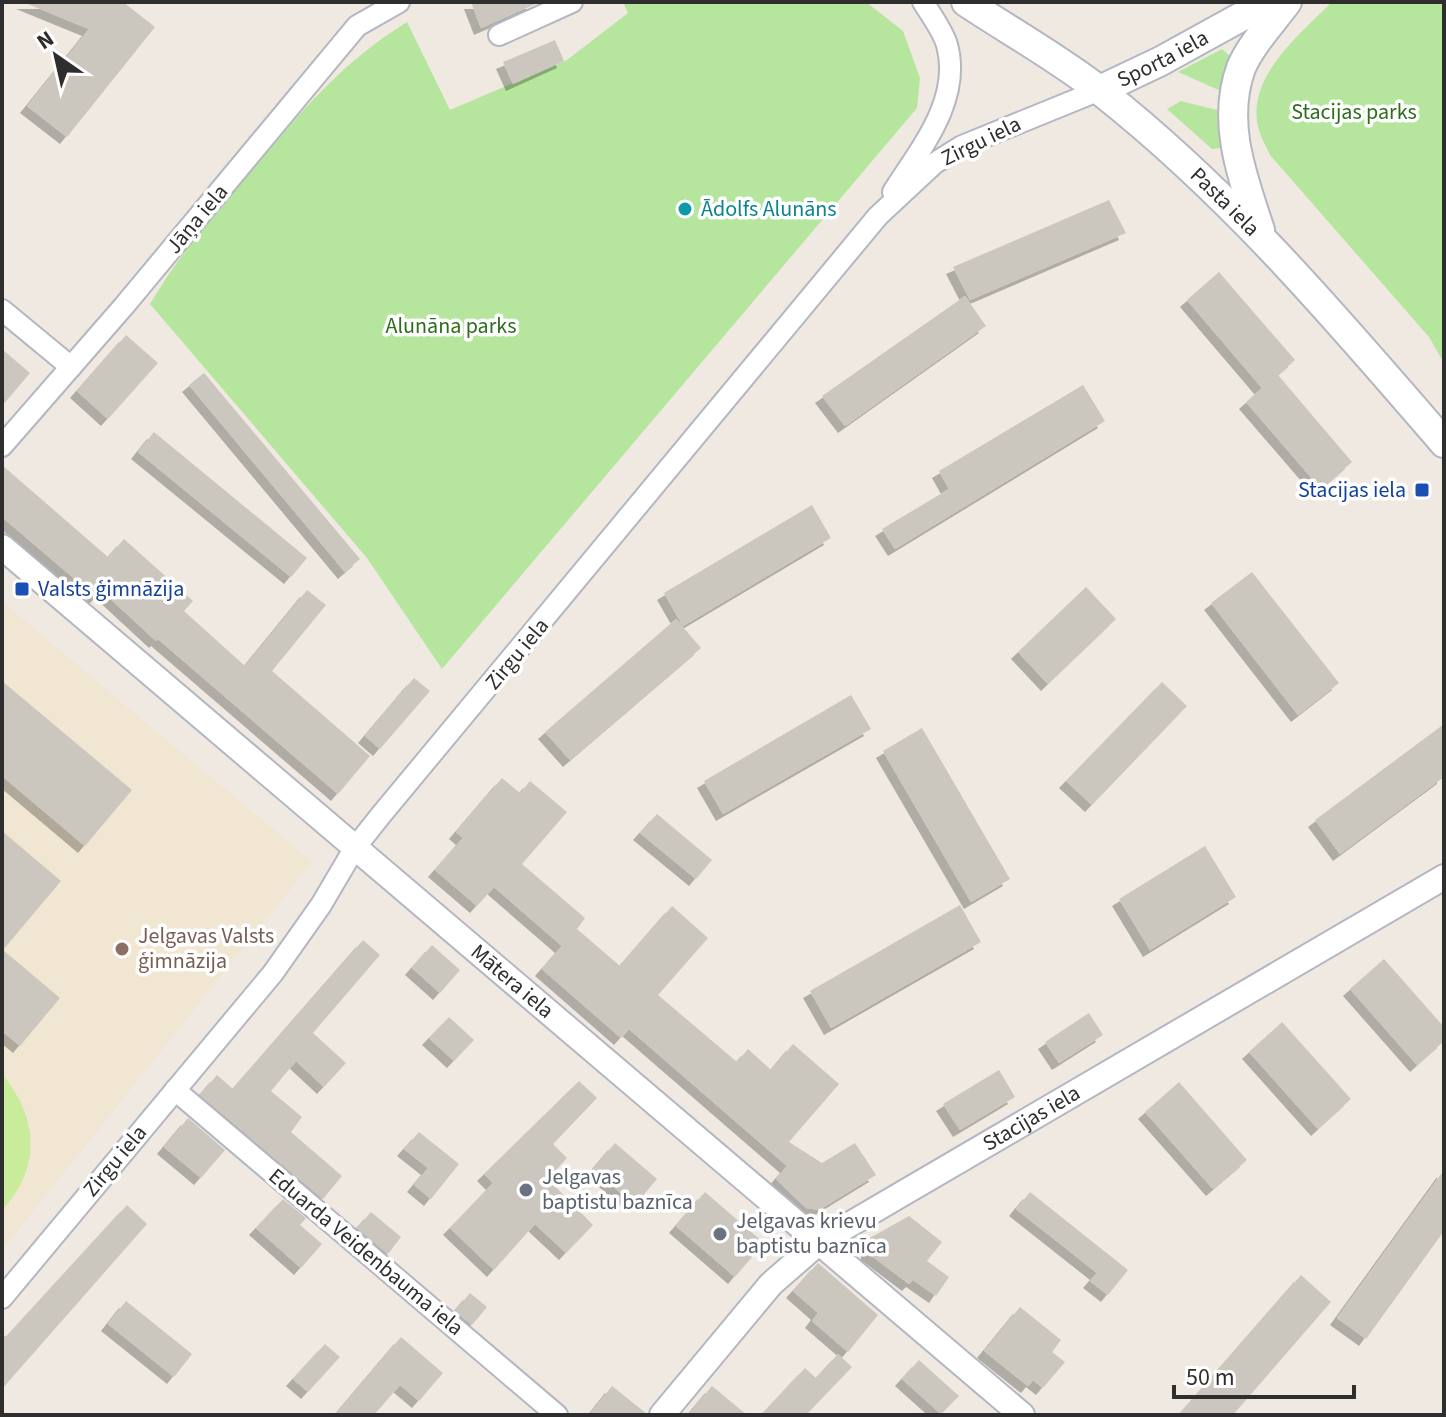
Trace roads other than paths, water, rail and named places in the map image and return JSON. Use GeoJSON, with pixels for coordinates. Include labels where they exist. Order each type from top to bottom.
{"type":"FeatureCollection","features":[{"type":"Feature","properties":{"kind":"main road","name":"Pasta iela"},"geometry":{"type":"LineString","coordinates":[[966,2],[1100,90],[1261,235],[1444,443]]}},
{"type":"Feature","properties":{"kind":"main road","name":"Sporta iela"},"geometry":{"type":"LineString","coordinates":[[1100,90],[1161,61],[1268,2]]}},
{"type":"Feature","properties":{"kind":"main road"},"geometry":{"type":"LineString","coordinates":[[1261,235],[1233,134],[1233,102],[1242,65],[1287,2]]}},
{"type":"Feature","properties":{"kind":"street"},"geometry":{"type":"LineString","coordinates":[[499,35],[572,2]]}},
{"type":"Feature","properties":{"kind":"street"},"geometry":{"type":"LineString","coordinates":[[878,216],[937,122],[948,97],[950,66],[947,43],[923,2]]}},
{"type":"Feature","properties":{"kind":"street","name":"Jāņa iela"},"geometry":{"type":"LineString","coordinates":[[2,446],[357,26],[396,3]]}},
{"type":"Feature","properties":{"kind":"street","name":"Zirgu iela"},"geometry":{"type":"LineString","coordinates":[[2,1298],[273,973],[321,905],[354,849],[878,216],[935,163],[962,146],[1100,90]]}},
{"type":"Feature","properties":{"kind":"street"},"geometry":{"type":"LineString","coordinates":[[2,310],[71,367]]}},
{"type":"Feature","properties":{"kind":"street","name":"Mātera iela"},"geometry":{"type":"LineString","coordinates":[[2,547],[1022,1415]]}},
{"type":"Feature","properties":{"kind":"street","name":"Stacijas iela"},"geometry":{"type":"LineString","coordinates":[[662,1415],[771,1284],[818,1243],[1444,877]]}},
{"type":"Feature","properties":{"kind":"street","name":"Eduarda Veidenbauma iela"},"geometry":{"type":"LineString","coordinates":[[175,1090],[557,1415]]}},
{"type":"Feature","properties":{"kind":"place","name":"Ādolfs Alunāns"},"geometry":{"type":"Point","coordinates":[685,209]}},
{"type":"Feature","properties":{"kind":"place","name":"Stacijas iela"},"geometry":{"type":"Point","coordinates":[1422,490]}},
{"type":"Feature","properties":{"kind":"place","name":"Valsts ģimnāzija"},"geometry":{"type":"Point","coordinates":[22,589]}},
{"type":"Feature","properties":{"kind":"place","name":"Jelgavas Valsts ģimnāzija"},"geometry":{"type":"Point","coordinates":[122,949]}},
{"type":"Feature","properties":{"kind":"place","name":"Jelgavas baptistu baznīca"},"geometry":{"type":"Point","coordinates":[526,1190]}},
{"type":"Feature","properties":{"kind":"place","name":"Jelgavas krievu baptistu baznīca"},"geometry":{"type":"Point","coordinates":[720,1234]}},
{"type":"Feature","properties":{"kind":"park label","name":"Stacijas parks"},"geometry":{"type":"Point","coordinates":[1354,112]}},
{"type":"Feature","properties":{"kind":"park label","name":"Alunāna parks"},"geometry":{"type":"Point","coordinates":[451,326]}}]}
